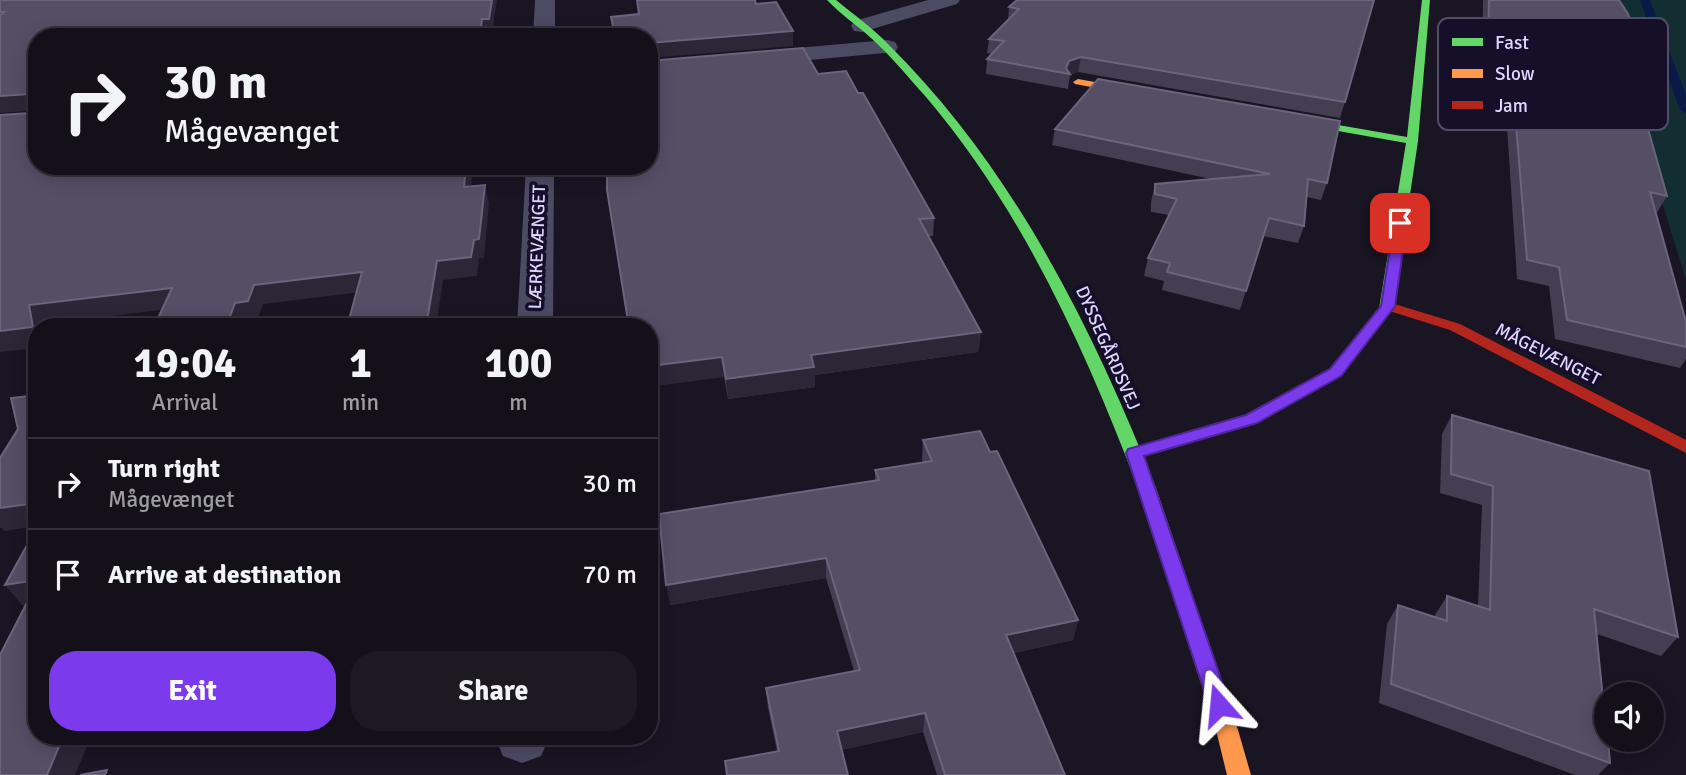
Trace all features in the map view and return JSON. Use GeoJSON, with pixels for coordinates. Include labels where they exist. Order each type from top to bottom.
{"type":"FeatureCollection","features":[{"type":"Feature","properties":{"kind":"street"},"geometry":{"type":"LineString","coordinates":[[544,28],[545,0]]}},
{"type":"Feature","properties":{"kind":"street","name":"DYSSEGÅRDSVEJ"},"geometry":{"type":"LineString","coordinates":[[831,0],[887,47],[946,115],[1006,194],[1065,296],[1134,453],[1227,730],[1239,775]]}},
{"type":"Feature","properties":{"kind":"street"},"geometry":{"type":"LineString","coordinates":[[862,26],[950,0]]}},
{"type":"Feature","properties":{"kind":"street"},"geometry":{"type":"LineString","coordinates":[[1134,453],[1251,419],[1335,373],[1388,306],[1412,141],[1426,0]]}},
{"type":"Feature","properties":{"kind":"street"},"geometry":{"type":"LineString","coordinates":[[658,67],[887,47]]}},
{"type":"Feature","properties":{"kind":"street"},"geometry":{"type":"LineString","coordinates":[[1078,82],[1158,96]]}},
{"type":"Feature","properties":{"kind":"street"},"geometry":{"type":"LineString","coordinates":[[1265,115],[1412,141]]}},
{"type":"Feature","properties":{"kind":"street","name":"LÆRKEVÆNGET"},"geometry":{"type":"LineString","coordinates":[[535,318],[540,175]]}},
{"type":"Feature","properties":{"kind":"street","name":"MÅGEVÆNGET"},"geometry":{"type":"LineString","coordinates":[[1388,306],[1455,327],[1686,447]]}},
{"type":"Feature","properties":{"kind":"green space"},"geometry":{"type":"Polygon","coordinates":[[[1600,0],[1686,0],[1686,280],[1640,130],[1668,130],[1668,18],[1606,18],[1600,0]]]}},
{"type":"Feature","properties":{"kind":"building"},"geometry":{"type":"Polygon","coordinates":[[[0,0],[492,0],[489,19],[482,19],[481,28],[28,28],[28,94],[0,96],[0,15],[4,12],[0,12],[0,0]]]}},
{"type":"Feature","properties":{"kind":"building"},"geometry":{"type":"Polygon","coordinates":[[[637,0],[755,0],[756,4],[776,2],[793,31],[658,42],[658,28],[613,28],[611,17],[639,14],[637,0]]]}},
{"type":"Feature","properties":{"kind":"building"},"geometry":{"type":"Polygon","coordinates":[[[1017,0],[1374,0],[1345,102],[1081,57],[1069,61],[1066,68],[1070,74],[987,59],[1004,41],[989,39],[1019,9],[1009,7],[1017,0]]]}},
{"type":"Feature","properties":{"kind":"building"},"geometry":{"type":"Polygon","coordinates":[[[1489,0],[1619,0],[1629,18],[1489,18],[1489,0]]]}},
{"type":"Feature","properties":{"kind":"building"},"geometry":{"type":"Polygon","coordinates":[[[803,48],[818,74],[846,71],[858,93],[863,93],[934,218],[919,219],[981,332],[811,355],[814,367],[726,379],[722,357],[658,365],[658,318],[628,318],[607,190],[607,175],[658,175],[658,60],[803,48]]]}},
{"type":"Feature","properties":{"kind":"building"},"geometry":{"type":"Polygon","coordinates":[[[1098,79],[1340,121],[1327,183],[1308,179],[1304,226],[1269,218],[1246,291],[1167,272],[1170,263],[1148,258],[1177,199],[1155,194],[1155,184],[1270,174],[1055,129],[1098,79]]]}},
{"type":"Feature","properties":{"kind":"building"},"geometry":{"type":"Polygon","coordinates":[[[28,113],[28,175],[465,175],[464,187],[485,185],[479,239],[474,240],[471,257],[437,261],[428,318],[349,318],[362,272],[254,285],[248,301],[235,303],[229,318],[158,318],[172,288],[29,305],[31,318],[28,318],[28,328],[0,331],[0,115],[28,113]]]}},
{"type":"Feature","properties":{"kind":"building"},"geometry":{"type":"Polygon","coordinates":[[[1516,130],[1648,130],[1667,196],[1650,192],[1686,322],[1686,347],[1567,320],[1559,267],[1527,260],[1516,130]]]}},
{"type":"Feature","properties":{"kind":"building"},"geometry":{"type":"Polygon","coordinates":[[[28,396],[28,504],[0,508],[0,458],[18,429],[11,398],[28,396]]]}},
{"type":"Feature","properties":{"kind":"building"},"geometry":{"type":"Polygon","coordinates":[[[1452,415],[1649,471],[1678,637],[1594,609],[1601,682],[1594,682],[1594,752],[1609,752],[1610,763],[1391,684],[1398,605],[1447,621],[1447,596],[1490,610],[1493,486],[1451,474],[1452,415]]]}},
{"type":"Feature","properties":{"kind":"building"},"geometry":{"type":"Polygon","coordinates":[[[980,431],[990,452],[997,451],[1078,620],[1006,635],[1065,775],[945,775],[925,713],[837,731],[848,775],[727,775],[725,761],[779,751],[766,688],[860,670],[826,558],[666,585],[659,514],[879,480],[875,470],[932,461],[923,440],[980,431]]]}},
{"type":"Feature","properties":{"kind":"building"},"geometry":{"type":"Polygon","coordinates":[[[28,543],[28,581],[5,585],[28,543]]]}},
{"type":"Feature","properties":{"kind":"building"},"geometry":{"type":"Polygon","coordinates":[[[28,601],[28,745],[60,745],[47,775],[0,775],[0,655],[28,601]]]}},
{"type":"Feature","properties":{"kind":"building"},"geometry":{"type":"Polygon","coordinates":[[[107,770],[105,775],[80,775],[107,770]]]}},
{"type":"Feature","properties":{"kind":"waterway"},"geometry":{"type":"LineString","coordinates":[[1645,0],[1652,18]]}},
{"type":"Feature","properties":{"kind":"waterway"},"geometry":{"type":"LineString","coordinates":[[1668,62],[1686,110]]}},
{"type":"Feature","properties":{"kind":"traffic: fast"},"geometry":{"type":"LineString","coordinates":[[831,0],[880,42],[930,96],[1007,199],[1070,311],[1124,428],[1147,488]]}},
{"type":"Feature","properties":{"kind":"traffic: fast"},"geometry":{"type":"LineString","coordinates":[[1386,309],[1412,141],[1426,0]]}},
{"type":"Feature","properties":{"kind":"traffic: fast"},"geometry":{"type":"LineString","coordinates":[[1287,119],[1412,141]]}},
{"type":"Feature","properties":{"kind":"traffic: slow"},"geometry":{"type":"LineString","coordinates":[[1078,82],[1145,94]]}},
{"type":"Feature","properties":{"kind":"traffic: slow"},"geometry":{"type":"LineString","coordinates":[[1134,453],[1251,419],[1335,373],[1386,309]]}},
{"type":"Feature","properties":{"kind":"traffic: slow"},"geometry":{"type":"LineString","coordinates":[[1147,488],[1227,730],[1239,775]]}},
{"type":"Feature","properties":{"kind":"traffic: jam"},"geometry":{"type":"LineString","coordinates":[[1388,306],[1455,327],[1686,447]]}},
{"type":"Feature","properties":{"kind":"route"},"geometry":{"type":"LineString","coordinates":[[1219,705],[1134,453],[1251,419],[1335,373],[1388,306],[1400,223]]}}]}
